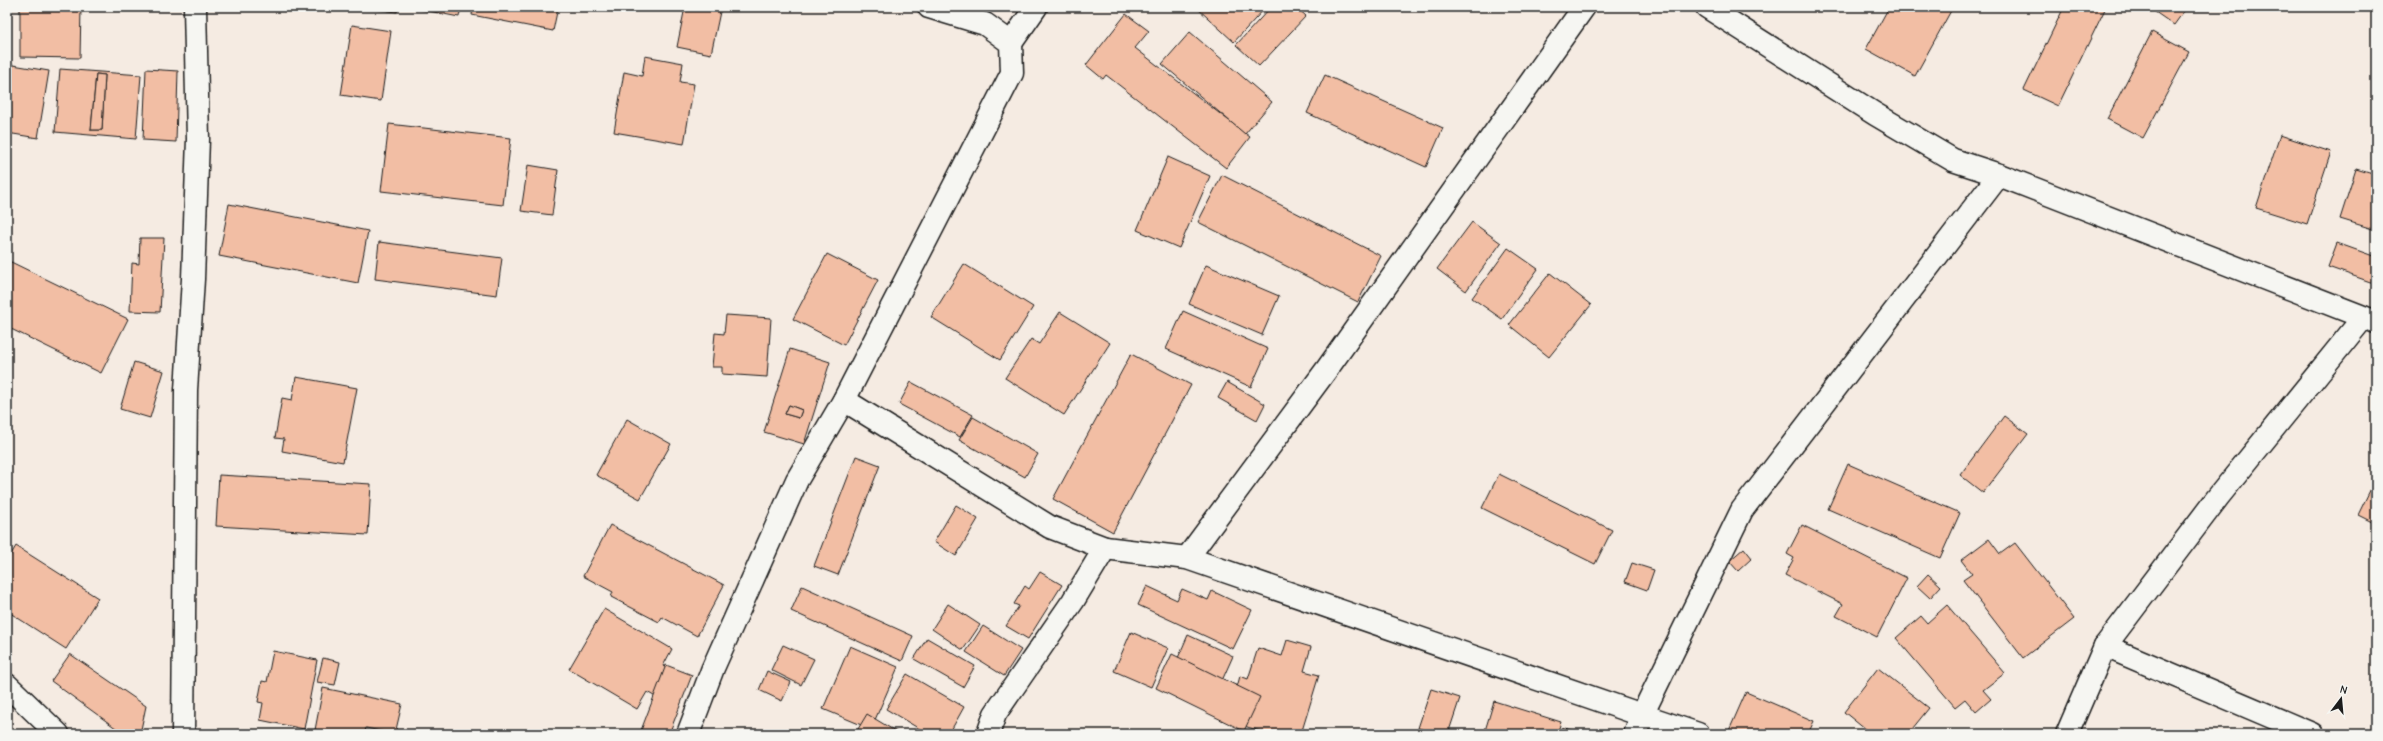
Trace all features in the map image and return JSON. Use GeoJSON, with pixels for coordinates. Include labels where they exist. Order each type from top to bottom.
{"type":"FeatureCollection","features":[{"type":"Feature","properties":{"kind":"street"},"geometry":{"type":"LineString","coordinates":[[183,734],[186,390],[193,279],[198,139],[196,7]]}},
{"type":"Feature","properties":{"kind":"street"},"geometry":{"type":"LineString","coordinates":[[929,7],[985,24],[1011,42]]}},
{"type":"Feature","properties":{"kind":"street"},"geometry":{"type":"LineString","coordinates":[[688,734],[713,668],[797,480],[844,400],[1012,73],[1011,42],[1036,7]]}},
{"type":"Feature","properties":{"kind":"street"},"geometry":{"type":"LineString","coordinates":[[1187,558],[1327,369],[1584,7]]}},
{"type":"Feature","properties":{"kind":"street"},"geometry":{"type":"LineString","coordinates":[[1707,7],[1874,114],[1953,160],[1999,175],[2370,320],[2218,497],[2105,646],[2067,734]]}},
{"type":"Feature","properties":{"kind":"street"},"geometry":{"type":"LineString","coordinates":[[1639,724],[1742,510],[1999,175]]}},
{"type":"Feature","properties":{"kind":"street"},"geometry":{"type":"LineString","coordinates":[[844,400],[1050,527],[1105,548],[1187,558],[1639,724],[1698,734]]}},
{"type":"Feature","properties":{"kind":"street"},"geometry":{"type":"LineString","coordinates":[[988,734],[995,714],[1073,601],[1105,548]]}},
{"type":"Feature","properties":{"kind":"street"},"geometry":{"type":"LineString","coordinates":[[2105,646],[2312,734]]}},
{"type":"Feature","properties":{"kind":"street"},"geometry":{"type":"LineString","coordinates":[[7,685],[58,734]]}},
{"type":"Feature","properties":{"kind":"building"},"geometry":{"type":"Polygon","coordinates":[[[20,7],[81,7],[80,58],[20,57],[20,7]]]}},
{"type":"Feature","properties":{"kind":"building"},"geometry":{"type":"Polygon","coordinates":[[[357,7],[398,7],[397,12],[357,7]]]}},
{"type":"Feature","properties":{"kind":"building"},"geometry":{"type":"Polygon","coordinates":[[[408,7],[461,7],[459,17],[408,7]]]}},
{"type":"Feature","properties":{"kind":"building"},"geometry":{"type":"Polygon","coordinates":[[[473,7],[558,7],[553,31],[472,15],[473,7]]]}},
{"type":"Feature","properties":{"kind":"building"},"geometry":{"type":"Polygon","coordinates":[[[685,7],[721,7],[711,54],[677,47],[685,7]]]}},
{"type":"Feature","properties":{"kind":"building"},"geometry":{"type":"Polygon","coordinates":[[[1196,7],[1266,7],[1234,42],[1196,7]]]}},
{"type":"Feature","properties":{"kind":"building"},"geometry":{"type":"Polygon","coordinates":[[[1271,7],[1296,7],[1306,16],[1259,66],[1236,45],[1271,7]]]}},
{"type":"Feature","properties":{"kind":"building"},"geometry":{"type":"Polygon","coordinates":[[[1889,7],[1953,7],[1915,76],[1866,49],[1889,7]]]}},
{"type":"Feature","properties":{"kind":"building"},"geometry":{"type":"Polygon","coordinates":[[[2064,7],[2106,7],[2058,106],[2024,90],[2064,7]]]}},
{"type":"Feature","properties":{"kind":"building"},"geometry":{"type":"Polygon","coordinates":[[[2148,7],[2187,7],[2174,25],[2148,7]]]}},
{"type":"Feature","properties":{"kind":"building"},"geometry":{"type":"Polygon","coordinates":[[[1126,14],[1149,31],[1135,48],[1250,137],[1226,168],[1106,75],[1103,79],[1086,65],[1126,14]]]}},
{"type":"Feature","properties":{"kind":"building"},"geometry":{"type":"Polygon","coordinates":[[[352,25],[391,31],[381,101],[341,95],[352,25]]]}},
{"type":"Feature","properties":{"kind":"building"},"geometry":{"type":"Polygon","coordinates":[[[1190,32],[1272,102],[1245,134],[1162,64],[1190,32]]]}},
{"type":"Feature","properties":{"kind":"building"},"geometry":{"type":"Polygon","coordinates":[[[2152,32],[2189,52],[2143,138],[2107,119],[2152,32]]]}},
{"type":"Feature","properties":{"kind":"building"},"geometry":{"type":"Polygon","coordinates":[[[645,56],[683,63],[680,82],[694,84],[684,144],[614,132],[624,72],[642,76],[645,56]]]}},
{"type":"Feature","properties":{"kind":"building"},"geometry":{"type":"Polygon","coordinates":[[[7,64],[49,71],[38,138],[7,133],[7,64]]]}},
{"type":"Feature","properties":{"kind":"building"},"geometry":{"type":"Polygon","coordinates":[[[60,69],[141,75],[136,139],[55,132],[60,69]],[[96,74],[91,130],[102,130],[105,75],[96,74]]]}},
{"type":"Feature","properties":{"kind":"building"},"geometry":{"type":"Polygon","coordinates":[[[146,69],[178,71],[176,142],[143,140],[146,69]]]}},
{"type":"Feature","properties":{"kind":"building"},"geometry":{"type":"Polygon","coordinates":[[[96,74],[105,75],[102,130],[91,130],[96,74]]]}},
{"type":"Feature","properties":{"kind":"building"},"geometry":{"type":"Polygon","coordinates":[[[1325,75],[1443,128],[1426,167],[1307,113],[1325,75]]]}},
{"type":"Feature","properties":{"kind":"building"},"geometry":{"type":"Polygon","coordinates":[[[389,124],[511,138],[503,205],[381,191],[389,124]]]}},
{"type":"Feature","properties":{"kind":"building"},"geometry":{"type":"Polygon","coordinates":[[[2280,135],[2331,152],[2307,224],[2256,208],[2280,135]]]}},
{"type":"Feature","properties":{"kind":"building"},"geometry":{"type":"Polygon","coordinates":[[[1168,157],[1210,176],[1179,248],[1137,230],[1168,157]]]}},
{"type":"Feature","properties":{"kind":"building"},"geometry":{"type":"Polygon","coordinates":[[[528,165],[558,170],[552,215],[521,211],[528,165]]]}},
{"type":"Feature","properties":{"kind":"building"},"geometry":{"type":"Polygon","coordinates":[[[2356,169],[2376,175],[2376,230],[2340,219],[2356,169]]]}},
{"type":"Feature","properties":{"kind":"building"},"geometry":{"type":"Polygon","coordinates":[[[1222,175],[1381,256],[1358,302],[1198,222],[1222,175]]]}},
{"type":"Feature","properties":{"kind":"building"},"geometry":{"type":"Polygon","coordinates":[[[229,204],[368,231],[358,283],[219,256],[229,204]]]}},
{"type":"Feature","properties":{"kind":"building"},"geometry":{"type":"Polygon","coordinates":[[[1472,222],[1501,243],[1466,291],[1437,269],[1472,222]]]}},
{"type":"Feature","properties":{"kind":"building"},"geometry":{"type":"Polygon","coordinates":[[[140,238],[164,238],[160,312],[130,311],[132,263],[139,264],[140,238]]]}},
{"type":"Feature","properties":{"kind":"building"},"geometry":{"type":"Polygon","coordinates":[[[379,242],[502,258],[497,295],[375,279],[379,242]]]}},
{"type":"Feature","properties":{"kind":"building"},"geometry":{"type":"Polygon","coordinates":[[[2337,243],[2376,257],[2376,284],[2328,267],[2337,243]]]}},
{"type":"Feature","properties":{"kind":"building"},"geometry":{"type":"Polygon","coordinates":[[[1508,248],[1538,269],[1502,319],[1472,298],[1508,248]]]}},
{"type":"Feature","properties":{"kind":"building"},"geometry":{"type":"Polygon","coordinates":[[[827,254],[878,280],[844,345],[793,319],[827,254]]]}},
{"type":"Feature","properties":{"kind":"building"},"geometry":{"type":"Polygon","coordinates":[[[9,261],[128,319],[101,373],[7,327],[9,261]]]}},
{"type":"Feature","properties":{"kind":"building"},"geometry":{"type":"Polygon","coordinates":[[[964,264],[1033,307],[1000,360],[931,317],[964,264]]]}},
{"type":"Feature","properties":{"kind":"building"},"geometry":{"type":"Polygon","coordinates":[[[1206,265],[1279,296],[1262,335],[1189,304],[1206,265]]]}},
{"type":"Feature","properties":{"kind":"building"},"geometry":{"type":"Polygon","coordinates":[[[1550,273],[1591,305],[1549,357],[1509,325],[1550,273]]]}},
{"type":"Feature","properties":{"kind":"building"},"geometry":{"type":"Polygon","coordinates":[[[1183,311],[1268,349],[1251,387],[1166,349],[1183,311]]]}},
{"type":"Feature","properties":{"kind":"building"},"geometry":{"type":"Polygon","coordinates":[[[1060,312],[1110,343],[1064,415],[1005,378],[1031,339],[1039,344],[1060,312]]]}},
{"type":"Feature","properties":{"kind":"building"},"geometry":{"type":"Polygon","coordinates":[[[726,315],[771,318],[767,377],[722,374],[722,367],[712,367],[715,333],[724,334],[726,315]]]}},
{"type":"Feature","properties":{"kind":"building"},"geometry":{"type":"Polygon","coordinates":[[[790,349],[830,362],[804,444],[764,432],[790,349]],[[789,405],[785,414],[799,418],[802,410],[789,405]]]}},
{"type":"Feature","properties":{"kind":"building"},"geometry":{"type":"Polygon","coordinates":[[[1131,354],[1191,385],[1113,532],[1053,499],[1131,354]]]}},
{"type":"Feature","properties":{"kind":"building"},"geometry":{"type":"Polygon","coordinates":[[[134,362],[164,371],[150,418],[120,409],[134,362]]]}},
{"type":"Feature","properties":{"kind":"building"},"geometry":{"type":"Polygon","coordinates":[[[296,377],[357,388],[343,462],[282,451],[284,439],[275,438],[282,398],[292,400],[296,377]]]}},
{"type":"Feature","properties":{"kind":"building"},"geometry":{"type":"Polygon","coordinates":[[[911,382],[973,415],[960,437],[899,404],[911,382]]]}},
{"type":"Feature","properties":{"kind":"building"},"geometry":{"type":"Polygon","coordinates":[[[1227,382],[1265,404],[1257,420],[1218,398],[1227,382]]]}},
{"type":"Feature","properties":{"kind":"building"},"geometry":{"type":"Polygon","coordinates":[[[789,405],[802,410],[799,418],[785,414],[789,405]]]}},
{"type":"Feature","properties":{"kind":"building"},"geometry":{"type":"Polygon","coordinates":[[[2004,416],[2028,434],[1983,493],[1960,475],[2004,416]]]}},
{"type":"Feature","properties":{"kind":"building"},"geometry":{"type":"Polygon","coordinates":[[[973,417],[1038,454],[1025,477],[959,440],[973,417]]]}},
{"type":"Feature","properties":{"kind":"building"},"geometry":{"type":"Polygon","coordinates":[[[627,419],[671,444],[640,499],[596,475],[627,419]]]}},
{"type":"Feature","properties":{"kind":"building"},"geometry":{"type":"Polygon","coordinates":[[[856,456],[880,465],[838,575],[814,566],[856,456]]]}},
{"type":"Feature","properties":{"kind":"building"},"geometry":{"type":"Polygon","coordinates":[[[1848,464],[1960,513],[1940,558],[1828,509],[1848,464]]]}},
{"type":"Feature","properties":{"kind":"building"},"geometry":{"type":"Polygon","coordinates":[[[1499,474],[1612,530],[1595,564],[1482,508],[1499,474]]]}},
{"type":"Feature","properties":{"kind":"building"},"geometry":{"type":"Polygon","coordinates":[[[219,475],[371,484],[368,535],[216,526],[219,475]]]}},
{"type":"Feature","properties":{"kind":"building"},"geometry":{"type":"Polygon","coordinates":[[[2376,478],[2376,524],[2358,515],[2376,478]]]}},
{"type":"Feature","properties":{"kind":"building"},"geometry":{"type":"Polygon","coordinates":[[[956,505],[978,519],[956,556],[934,542],[956,505]]]}},
{"type":"Feature","properties":{"kind":"building"},"geometry":{"type":"Polygon","coordinates":[[[610,525],[724,585],[697,636],[662,617],[659,622],[611,597],[613,592],[583,576],[610,525]]]}},
{"type":"Feature","properties":{"kind":"building"},"geometry":{"type":"Polygon","coordinates":[[[1802,525],[1907,578],[1877,637],[1836,616],[1843,604],[1785,575],[1794,558],[1787,554],[1802,525]]]}},
{"type":"Feature","properties":{"kind":"building"},"geometry":{"type":"Polygon","coordinates":[[[1989,539],[2000,554],[2015,543],[2074,619],[2023,658],[1963,580],[1972,574],[1961,560],[1989,539]]]}},
{"type":"Feature","properties":{"kind":"building"},"geometry":{"type":"Polygon","coordinates":[[[16,546],[98,598],[66,649],[7,611],[7,561],[16,546]]]}},
{"type":"Feature","properties":{"kind":"building"},"geometry":{"type":"Polygon","coordinates":[[[1744,548],[1752,558],[1738,571],[1729,561],[1744,548]]]}},
{"type":"Feature","properties":{"kind":"building"},"geometry":{"type":"Polygon","coordinates":[[[1632,563],[1654,570],[1647,590],[1625,582],[1632,563]]]}},
{"type":"Feature","properties":{"kind":"building"},"geometry":{"type":"Polygon","coordinates":[[[1040,572],[1062,585],[1028,639],[1006,626],[1019,606],[1014,604],[1025,586],[1029,589],[1040,572]]]}},
{"type":"Feature","properties":{"kind":"building"},"geometry":{"type":"Polygon","coordinates":[[[1928,574],[1941,586],[1930,598],[1917,586],[1928,574]]]}},
{"type":"Feature","properties":{"kind":"building"},"geometry":{"type":"Polygon","coordinates":[[[802,586],[913,636],[902,661],[791,611],[802,586]]]}},
{"type":"Feature","properties":{"kind":"building"},"geometry":{"type":"Polygon","coordinates":[[[1147,586],[1177,600],[1182,589],[1208,600],[1212,591],[1252,610],[1233,649],[1138,605],[1147,586]]]}},
{"type":"Feature","properties":{"kind":"building"},"geometry":{"type":"Polygon","coordinates":[[[948,604],[980,625],[963,650],[932,629],[948,604]]]}},
{"type":"Feature","properties":{"kind":"building"},"geometry":{"type":"Polygon","coordinates":[[[1947,605],[2005,673],[1983,690],[1991,699],[1976,712],[1965,699],[1955,707],[1896,638],[1921,616],[1927,623],[1947,605]]]}},
{"type":"Feature","properties":{"kind":"building"},"geometry":{"type":"Polygon","coordinates":[[[604,609],[672,649],[663,666],[674,673],[659,699],[647,692],[637,709],[569,669],[604,609]]]}},
{"type":"Feature","properties":{"kind":"building"},"geometry":{"type":"Polygon","coordinates":[[[983,626],[1021,650],[1004,676],[966,652],[983,626]]]}},
{"type":"Feature","properties":{"kind":"building"},"geometry":{"type":"Polygon","coordinates":[[[1131,632],[1168,648],[1151,687],[1114,671],[1131,632]]]}},
{"type":"Feature","properties":{"kind":"building"},"geometry":{"type":"Polygon","coordinates":[[[1188,635],[1233,656],[1216,694],[1171,674],[1188,635]]]}},
{"type":"Feature","properties":{"kind":"building"},"geometry":{"type":"Polygon","coordinates":[[[927,638],[975,666],[963,687],[914,659],[927,638]]]}},
{"type":"Feature","properties":{"kind":"building"},"geometry":{"type":"Polygon","coordinates":[[[1287,640],[1311,647],[1304,671],[1319,675],[1301,734],[1270,734],[1231,722],[1239,696],[1235,695],[1240,676],[1248,679],[1258,648],[1282,656],[1287,640]]]}},
{"type":"Feature","properties":{"kind":"building"},"geometry":{"type":"Polygon","coordinates":[[[783,645],[814,659],[801,685],[771,670],[783,645]]]}},
{"type":"Feature","properties":{"kind":"building"},"geometry":{"type":"Polygon","coordinates":[[[850,646],[898,667],[871,729],[823,709],[850,646]]]}},
{"type":"Feature","properties":{"kind":"building"},"geometry":{"type":"Polygon","coordinates":[[[273,651],[317,660],[304,729],[260,720],[263,703],[258,702],[262,681],[267,682],[273,651]]]}},
{"type":"Feature","properties":{"kind":"building"},"geometry":{"type":"Polygon","coordinates":[[[70,654],[146,706],[140,734],[124,734],[51,681],[70,654]]]}},
{"type":"Feature","properties":{"kind":"building"},"geometry":{"type":"Polygon","coordinates":[[[1172,654],[1260,697],[1244,731],[1156,688],[1172,654]]]}},
{"type":"Feature","properties":{"kind":"building"},"geometry":{"type":"Polygon","coordinates":[[[323,658],[340,662],[335,685],[317,682],[323,658]]]}},
{"type":"Feature","properties":{"kind":"building"},"geometry":{"type":"Polygon","coordinates":[[[666,665],[692,675],[669,734],[640,733],[666,665]]]}},
{"type":"Feature","properties":{"kind":"building"},"geometry":{"type":"Polygon","coordinates":[[[1878,668],[1929,708],[1908,734],[1871,734],[1844,712],[1878,668]]]}},
{"type":"Feature","properties":{"kind":"building"},"geometry":{"type":"Polygon","coordinates":[[[767,671],[791,682],[782,701],[759,690],[767,671]]]}},
{"type":"Feature","properties":{"kind":"building"},"geometry":{"type":"Polygon","coordinates":[[[907,674],[964,707],[949,734],[928,734],[886,709],[907,674]]]}},
{"type":"Feature","properties":{"kind":"building"},"geometry":{"type":"Polygon","coordinates":[[[323,688],[402,704],[395,734],[366,728],[364,734],[335,734],[315,730],[323,688]]]}},
{"type":"Feature","properties":{"kind":"building"},"geometry":{"type":"Polygon","coordinates":[[[1431,689],[1460,698],[1448,734],[1438,734],[1418,728],[1431,689]]]}},
{"type":"Feature","properties":{"kind":"building"},"geometry":{"type":"Polygon","coordinates":[[[1746,692],[1814,721],[1808,734],[1728,733],[1746,692]]]}},
{"type":"Feature","properties":{"kind":"building"},"geometry":{"type":"Polygon","coordinates":[[[1494,701],[1561,722],[1557,734],[1484,734],[1494,701]]]}},
{"type":"Feature","properties":{"kind":"building"},"geometry":{"type":"Polygon","coordinates":[[[867,714],[900,734],[855,734],[867,714]]]}},
{"type":"Feature","properties":{"kind":"building"},"geometry":{"type":"Polygon","coordinates":[[[1562,727],[1582,734],[1559,734],[1562,727]]]}}]}
